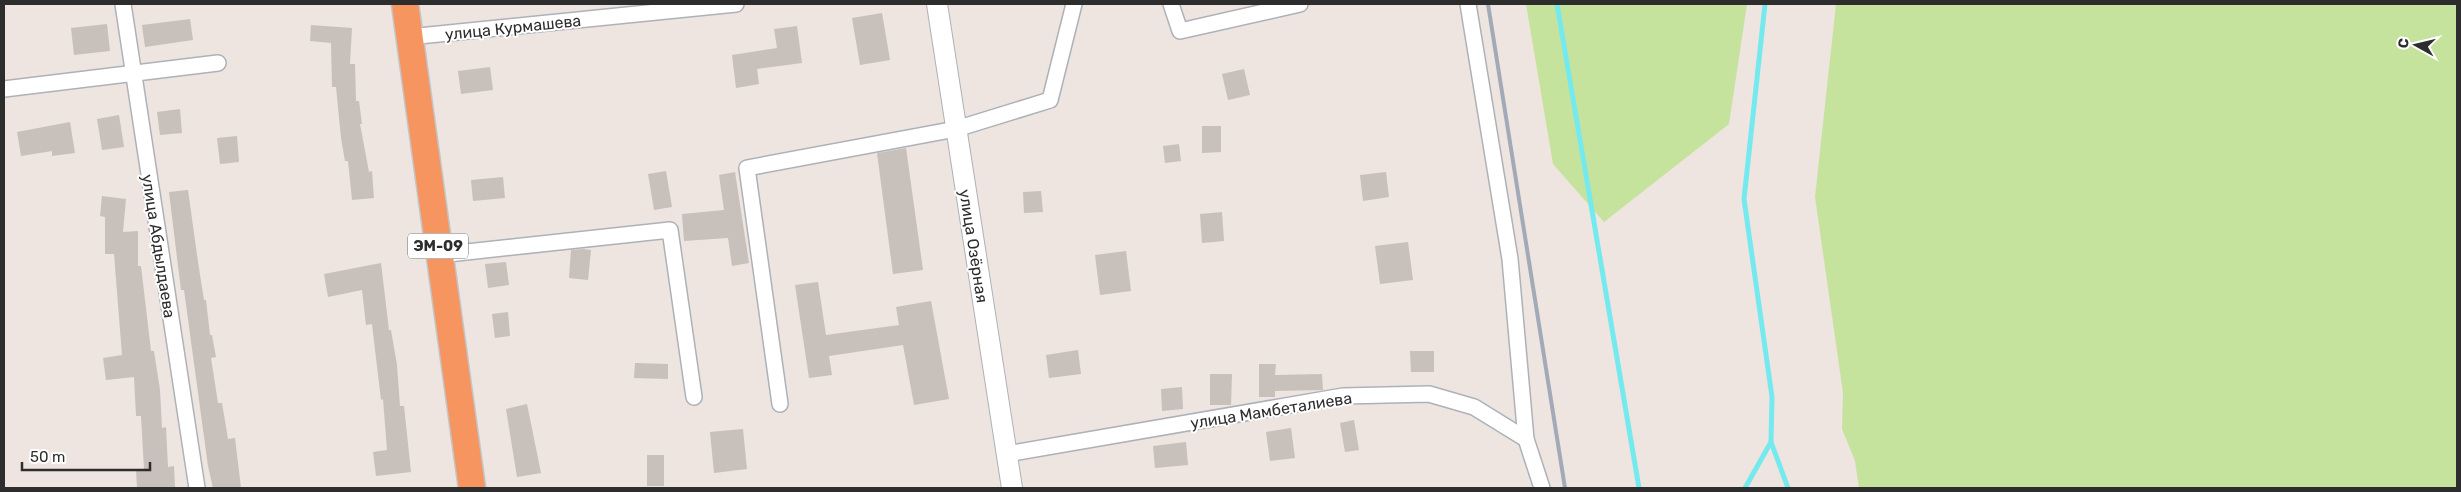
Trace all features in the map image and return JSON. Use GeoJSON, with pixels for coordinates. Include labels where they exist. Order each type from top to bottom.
{"type":"FeatureCollection","features":[{"type":"Feature","properties":{"kind":"highway","name":"ЭМ-09"},"geometry":{"type":"LineString","coordinates":[[404,4],[472,488]]}},
{"type":"Feature","properties":{"kind":"street","name":"улица Абдылдаева"},"geometry":{"type":"LineString","coordinates":[[123,4],[132,74],[197,488]]}},
{"type":"Feature","properties":{"kind":"street","name":"улица Курмашева"},"geometry":{"type":"LineString","coordinates":[[409,37],[736,4]]}},
{"type":"Feature","properties":{"kind":"street","name":"улица Озёрная"},"geometry":{"type":"LineString","coordinates":[[937,4],[1012,488]]}},
{"type":"Feature","properties":{"kind":"street"},"geometry":{"type":"LineString","coordinates":[[780,404],[747,168],[956,129],[1050,100],[1074,4]]}},
{"type":"Feature","properties":{"kind":"street"},"geometry":{"type":"LineString","coordinates":[[1171,4],[1180,31],[1300,4]]}},
{"type":"Feature","properties":{"kind":"street"},"geometry":{"type":"LineString","coordinates":[[1468,4],[1510,259],[1526,439],[1542,488]]}},
{"type":"Feature","properties":{"kind":"street"},"geometry":{"type":"LineString","coordinates":[[4,90],[218,63]]}},
{"type":"Feature","properties":{"kind":"street"},"geometry":{"type":"LineString","coordinates":[[439,255],[670,230],[694,397]]}},
{"type":"Feature","properties":{"kind":"street","name":"улица Мамбеталиева"},"geometry":{"type":"LineString","coordinates":[[1007,454],[1344,396],[1429,394],[1474,407],[1526,439]]}},
{"type":"Feature","properties":{"kind":"green space"},"geometry":{"type":"Polygon","coordinates":[[[1526,4],[1747,4],[1729,124],[1604,222],[1553,164],[1526,4]]]}},
{"type":"Feature","properties":{"kind":"green space"},"geometry":{"type":"Polygon","coordinates":[[[1836,4],[2457,4],[2457,488],[1859,488],[1855,461],[1842,429],[1843,393],[1815,197],[1836,4]]]}},
{"type":"Feature","properties":{"kind":"building"},"geometry":{"type":"Polygon","coordinates":[[[882,13],[890,60],[860,65],[852,18],[882,13]]]}},
{"type":"Feature","properties":{"kind":"building"},"geometry":{"type":"Polygon","coordinates":[[[190,19],[193,40],[145,47],[142,25],[190,19]]]}},
{"type":"Feature","properties":{"kind":"building"},"geometry":{"type":"Polygon","coordinates":[[[107,24],[110,51],[74,55],[71,28],[107,24]]]}},
{"type":"Feature","properties":{"kind":"building"},"geometry":{"type":"Polygon","coordinates":[[[311,25],[352,28],[350,64],[355,64],[356,101],[359,101],[362,124],[360,124],[369,172],[372,171],[374,198],[352,200],[348,161],[345,161],[341,138],[336,87],[332,87],[331,43],[310,41],[311,25]]]}},
{"type":"Feature","properties":{"kind":"building"},"geometry":{"type":"Polygon","coordinates":[[[797,26],[802,63],[757,69],[759,84],[736,88],[732,55],[777,48],[774,29],[797,26]]]}},
{"type":"Feature","properties":{"kind":"building"},"geometry":{"type":"Polygon","coordinates":[[[490,67],[493,90],[461,94],[458,71],[490,67]]]}},
{"type":"Feature","properties":{"kind":"building"},"geometry":{"type":"Polygon","coordinates":[[[1244,69],[1250,95],[1228,100],[1222,74],[1244,69]]]}},
{"type":"Feature","properties":{"kind":"building"},"geometry":{"type":"Polygon","coordinates":[[[180,109],[182,133],[160,135],[157,112],[180,109]]]}},
{"type":"Feature","properties":{"kind":"building"},"geometry":{"type":"Polygon","coordinates":[[[119,115],[124,147],[102,150],[97,119],[119,115]]]}},
{"type":"Feature","properties":{"kind":"building"},"geometry":{"type":"Polygon","coordinates":[[[70,122],[75,153],[52,156],[52,151],[21,156],[17,132],[70,122]]]}},
{"type":"Feature","properties":{"kind":"building"},"geometry":{"type":"Polygon","coordinates":[[[1202,126],[1221,126],[1221,152],[1202,153],[1202,126]]]}},
{"type":"Feature","properties":{"kind":"building"},"geometry":{"type":"Polygon","coordinates":[[[237,136],[239,162],[220,164],[217,138],[237,136]]]}},
{"type":"Feature","properties":{"kind":"building"},"geometry":{"type":"Polygon","coordinates":[[[1179,144],[1181,161],[1165,163],[1163,146],[1179,144]]]}},
{"type":"Feature","properties":{"kind":"building"},"geometry":{"type":"Polygon","coordinates":[[[906,148],[923,270],[893,274],[877,153],[906,148]]]}},
{"type":"Feature","properties":{"kind":"building"},"geometry":{"type":"Polygon","coordinates":[[[666,171],[672,207],[654,210],[648,174],[666,171]]]}},
{"type":"Feature","properties":{"kind":"building"},"geometry":{"type":"Polygon","coordinates":[[[735,172],[749,263],[732,266],[728,238],[684,241],[682,214],[724,210],[719,175],[735,172]]]}},
{"type":"Feature","properties":{"kind":"building"},"geometry":{"type":"Polygon","coordinates":[[[1386,172],[1389,197],[1363,201],[1360,175],[1386,172]]]}},
{"type":"Feature","properties":{"kind":"building"},"geometry":{"type":"Polygon","coordinates":[[[503,177],[505,198],[473,201],[471,180],[503,177]]]}},
{"type":"Feature","properties":{"kind":"building"},"geometry":{"type":"Polygon","coordinates":[[[188,190],[204,300],[206,300],[210,335],[212,335],[216,357],[211,358],[218,403],[222,403],[228,439],[235,438],[241,488],[213,488],[208,466],[184,290],[181,290],[169,192],[188,190]]]}},
{"type":"Feature","properties":{"kind":"building"},"geometry":{"type":"Polygon","coordinates":[[[1041,191],[1043,212],[1024,213],[1023,192],[1041,191]]]}},
{"type":"Feature","properties":{"kind":"building"},"geometry":{"type":"Polygon","coordinates":[[[102,196],[126,199],[123,232],[138,231],[138,266],[141,266],[151,351],[154,351],[160,390],[162,428],[166,427],[168,467],[174,466],[175,488],[137,488],[136,469],[144,469],[141,416],[136,416],[134,377],[106,380],[103,358],[122,355],[114,254],[105,254],[105,217],[100,216],[102,196]]]}},
{"type":"Feature","properties":{"kind":"building"},"geometry":{"type":"Polygon","coordinates":[[[1222,212],[1224,241],[1202,243],[1200,214],[1222,212]]]}},
{"type":"Feature","properties":{"kind":"building"},"geometry":{"type":"Polygon","coordinates":[[[1408,242],[1413,280],[1380,284],[1375,246],[1408,242]]]}},
{"type":"Feature","properties":{"kind":"building"},"geometry":{"type":"Polygon","coordinates":[[[571,250],[591,250],[588,280],[569,278],[571,250]]]}},
{"type":"Feature","properties":{"kind":"building"},"geometry":{"type":"Polygon","coordinates":[[[1126,251],[1131,291],[1100,295],[1095,255],[1126,251]]]}},
{"type":"Feature","properties":{"kind":"building"},"geometry":{"type":"Polygon","coordinates":[[[506,262],[509,285],[488,288],[485,264],[506,262]]]}},
{"type":"Feature","properties":{"kind":"building"},"geometry":{"type":"Polygon","coordinates":[[[381,263],[389,330],[391,330],[397,365],[400,406],[404,406],[411,472],[376,476],[373,452],[387,450],[383,399],[381,400],[372,324],[366,325],[362,290],[328,297],[324,274],[381,263]]]}},
{"type":"Feature","properties":{"kind":"building"},"geometry":{"type":"Polygon","coordinates":[[[818,282],[826,335],[899,325],[896,307],[931,301],[949,399],[914,405],[903,345],[829,356],[832,375],[809,378],[795,285],[818,282]]]}},
{"type":"Feature","properties":{"kind":"building"},"geometry":{"type":"Polygon","coordinates":[[[508,312],[510,336],[495,338],[492,314],[508,312]]]}},
{"type":"Feature","properties":{"kind":"building"},"geometry":{"type":"Polygon","coordinates":[[[1078,350],[1081,374],[1049,378],[1046,355],[1078,350]]]}},
{"type":"Feature","properties":{"kind":"building"},"geometry":{"type":"Polygon","coordinates":[[[1410,351],[1434,351],[1434,372],[1411,372],[1410,351]]]}},
{"type":"Feature","properties":{"kind":"building"},"geometry":{"type":"Polygon","coordinates":[[[635,363],[668,364],[668,379],[634,378],[635,363]]]}},
{"type":"Feature","properties":{"kind":"building"},"geometry":{"type":"Polygon","coordinates":[[[1259,364],[1276,364],[1275,375],[1322,374],[1323,390],[1275,391],[1275,397],[1259,397],[1259,364]]]}},
{"type":"Feature","properties":{"kind":"building"},"geometry":{"type":"Polygon","coordinates":[[[1210,374],[1232,374],[1231,405],[1210,405],[1210,374]]]}},
{"type":"Feature","properties":{"kind":"building"},"geometry":{"type":"Polygon","coordinates":[[[1182,387],[1183,409],[1162,411],[1161,389],[1182,387]]]}},
{"type":"Feature","properties":{"kind":"building"},"geometry":{"type":"Polygon","coordinates":[[[527,404],[541,473],[517,477],[506,409],[527,404]]]}},
{"type":"Feature","properties":{"kind":"building"},"geometry":{"type":"Polygon","coordinates":[[[1354,420],[1359,450],[1345,452],[1340,423],[1354,420]]]}},
{"type":"Feature","properties":{"kind":"building"},"geometry":{"type":"Polygon","coordinates":[[[1291,428],[1295,458],[1270,461],[1266,432],[1291,428]]]}},
{"type":"Feature","properties":{"kind":"building"},"geometry":{"type":"Polygon","coordinates":[[[743,429],[747,469],[714,473],[710,432],[743,429]]]}},
{"type":"Feature","properties":{"kind":"building"},"geometry":{"type":"Polygon","coordinates":[[[1186,442],[1188,465],[1155,468],[1153,446],[1186,442]]]}},
{"type":"Feature","properties":{"kind":"building"},"geometry":{"type":"Polygon","coordinates":[[[647,455],[664,455],[664,486],[647,486],[647,455]]]}},
{"type":"Feature","properties":{"kind":"waterway"},"geometry":{"type":"LineString","coordinates":[[1557,4],[1639,488]]}},
{"type":"Feature","properties":{"kind":"waterway"},"geometry":{"type":"LineString","coordinates":[[1765,4],[1744,199],[1772,397],[1771,442],[1788,488]]}},
{"type":"Feature","properties":{"kind":"waterway"},"geometry":{"type":"LineString","coordinates":[[1745,488],[1771,442]]}},
{"type":"Feature","properties":{"kind":"railway"},"geometry":{"type":"LineString","coordinates":[[1488,4],[1565,488]]}}]}
